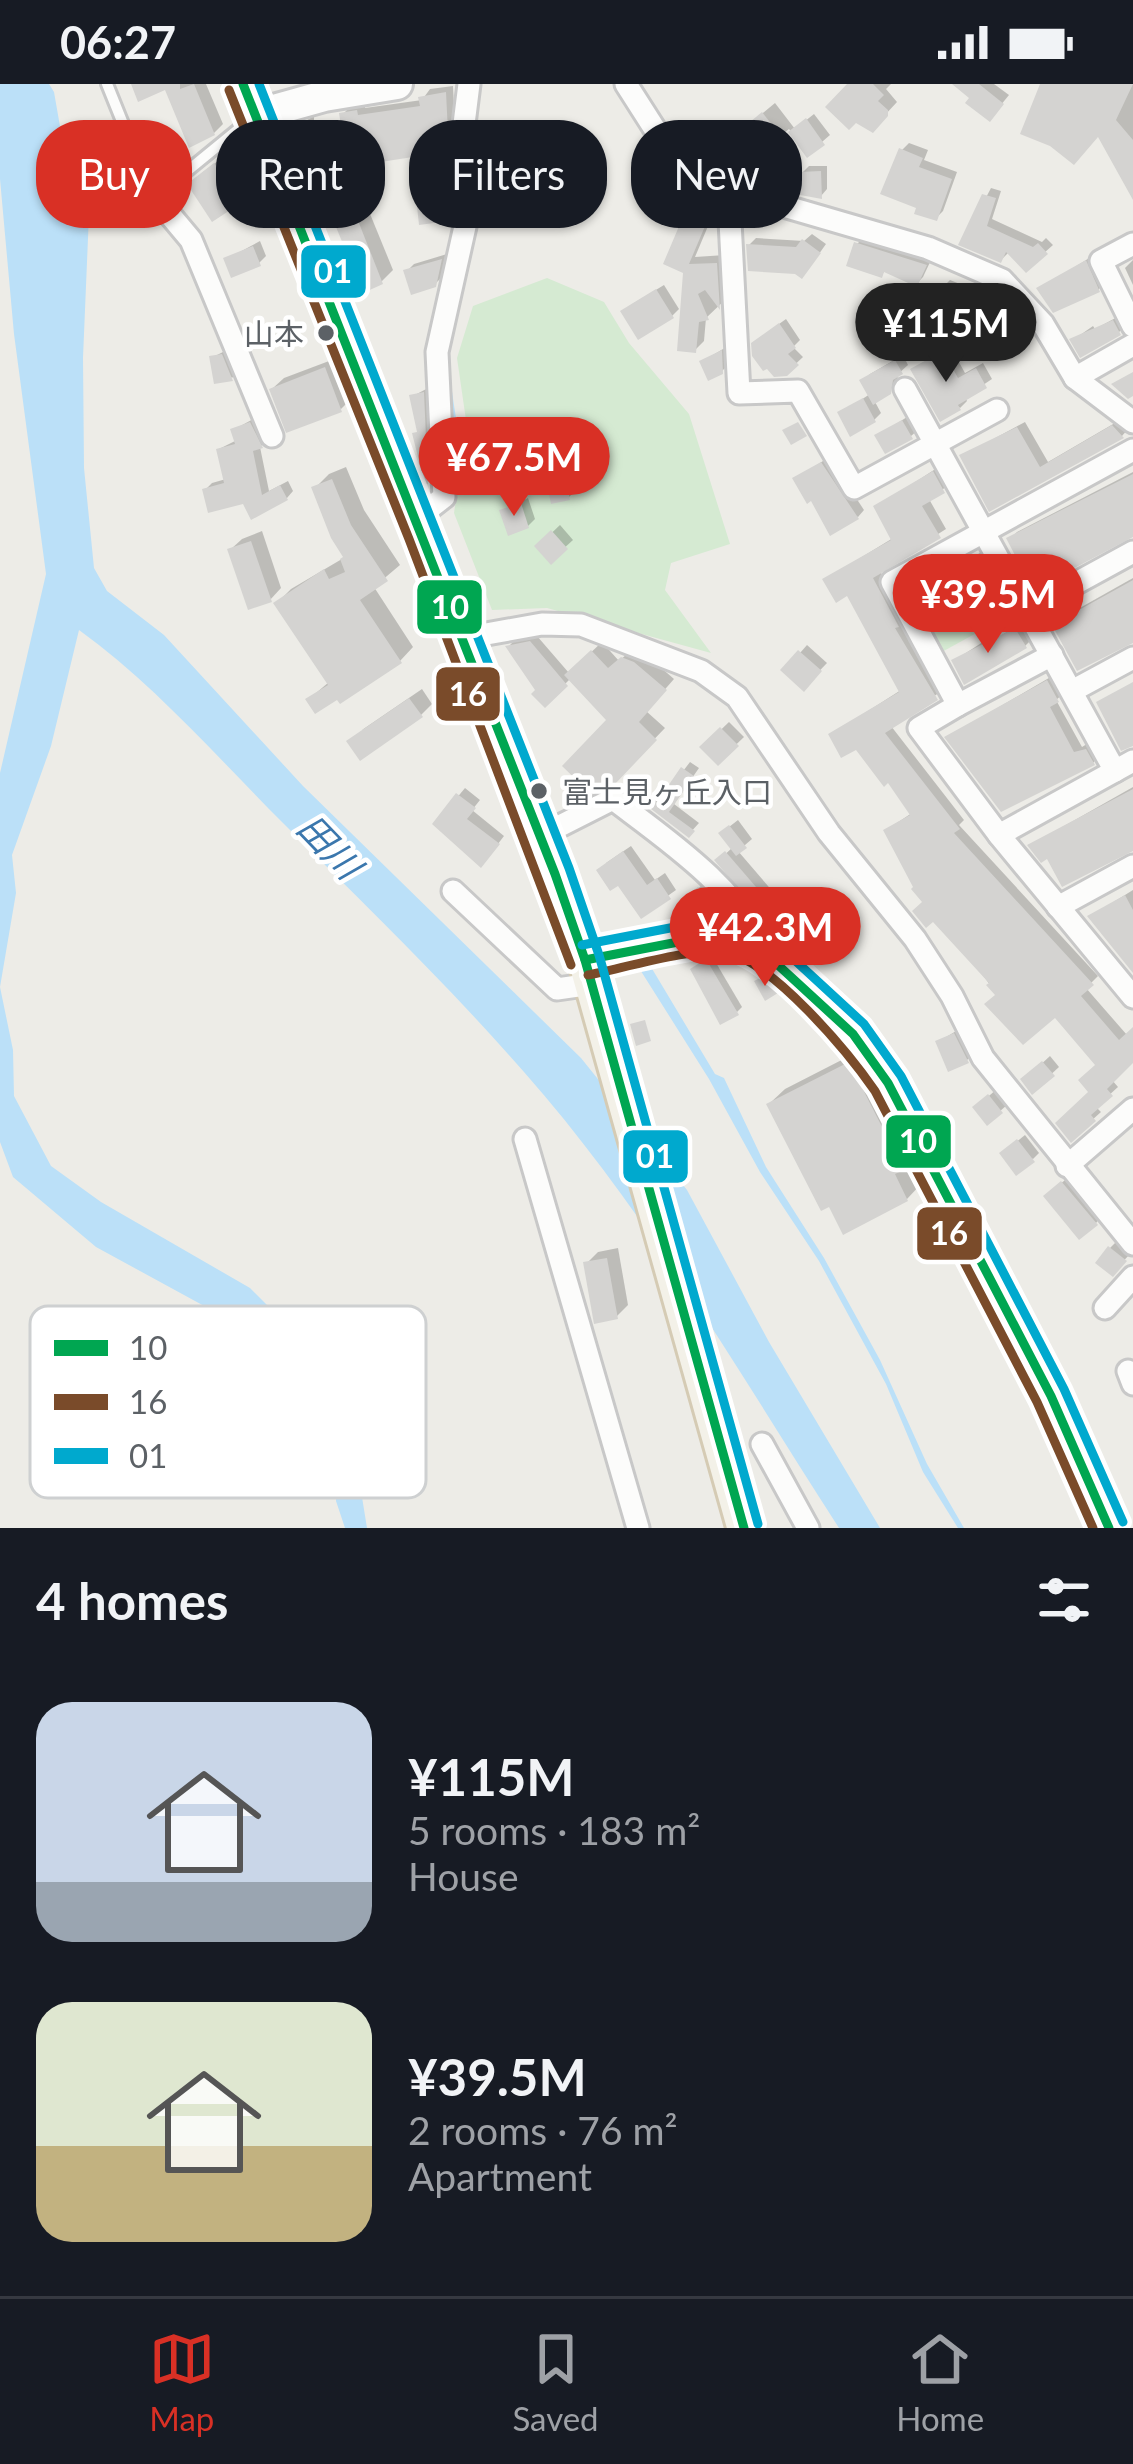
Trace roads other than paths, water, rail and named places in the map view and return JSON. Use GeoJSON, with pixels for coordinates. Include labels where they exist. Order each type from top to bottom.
{"type":"FeatureCollection","features":[{"type":"Feature","properties":{"kind":"main road"},"geometry":{"type":"LineString","coordinates":[[249,99],[540,836],[591,983],[740,1514]]}},
{"type":"Feature","properties":{"kind":"street"},"geometry":{"type":"LineString","coordinates":[[249,99],[324,96],[397,84]]}},
{"type":"Feature","properties":{"kind":"street"},"geometry":{"type":"LineString","coordinates":[[417,518],[444,497],[437,352],[468,213],[462,140],[469,84]]}},
{"type":"Feature","properties":{"kind":"street"},"geometry":{"type":"LineString","coordinates":[[626,84],[648,120]]}},
{"type":"Feature","properties":{"kind":"street"},"geometry":{"type":"LineString","coordinates":[[802,211],[928,248],[1002,280],[1043,324],[1075,378],[1133,422]]}},
{"type":"Feature","properties":{"kind":"street"},"geometry":{"type":"LineString","coordinates":[[182,228],[191,239],[272,436]]}},
{"type":"Feature","properties":{"kind":"street"},"geometry":{"type":"LineString","coordinates":[[730,228],[739,393],[798,391],[854,488],[997,410]]}},
{"type":"Feature","properties":{"kind":"street"},"geometry":{"type":"LineString","coordinates":[[1133,244],[1101,261],[1133,326]]}},
{"type":"Feature","properties":{"kind":"street"},"geometry":{"type":"LineString","coordinates":[[1075,378],[1133,345]]}},
{"type":"Feature","properties":{"kind":"street"},"geometry":{"type":"LineString","coordinates":[[905,389],[1072,692],[1124,765],[999,835]]}},
{"type":"Feature","properties":{"kind":"street"},"geometry":{"type":"LineString","coordinates":[[958,705],[892,582],[1133,450]]}},
{"type":"Feature","properties":{"kind":"street"},"geometry":{"type":"LineString","coordinates":[[1027,610],[1133,552]]}},
{"type":"Feature","properties":{"kind":"street"},"geometry":{"type":"LineString","coordinates":[[464,638],[542,623],[581,625],[701,671],[737,697],[829,833],[915,939],[952,996],[983,1058],[1133,1244]]}},
{"type":"Feature","properties":{"kind":"street"},"geometry":{"type":"LineString","coordinates":[[1052,655],[919,728],[1058,907],[1128,982]]}},
{"type":"Feature","properties":{"kind":"street"},"geometry":{"type":"LineString","coordinates":[[1072,692],[1133,658]]}},
{"type":"Feature","properties":{"kind":"street"},"geometry":{"type":"LineString","coordinates":[[540,836],[614,799],[697,862],[759,937],[766,954]]}},
{"type":"Feature","properties":{"kind":"street"},"geometry":{"type":"LineString","coordinates":[[1058,907],[1133,866]]}},
{"type":"Feature","properties":{"kind":"street"},"geometry":{"type":"LineString","coordinates":[[453,891],[556,989],[591,983],[704,937],[730,938],[766,954],[853,1034],[888,1083],[1051,1396],[1109,1528]]}},
{"type":"Feature","properties":{"kind":"street"},"geometry":{"type":"LineString","coordinates":[[1067,1166],[1133,1109]]}},
{"type":"Feature","properties":{"kind":"street"},"geometry":{"type":"LineString","coordinates":[[525,1139],[638,1528]]}},
{"type":"Feature","properties":{"kind":"street"},"geometry":{"type":"LineString","coordinates":[[1106,1307],[1133,1277]]}},
{"type":"Feature","properties":{"kind":"street"},"geometry":{"type":"LineString","coordinates":[[762,1444],[808,1528]]}},
{"type":"Feature","properties":{"kind":"lane"},"geometry":{"type":"LineString","coordinates":[[107,84],[121,120]]}},
{"type":"Feature","properties":{"kind":"lane"},"geometry":{"type":"LineString","coordinates":[[192,160],[249,99]]}},
{"type":"Feature","properties":{"kind":"water","name":"田川"},"geometry":{"type":"Polygon","coordinates":[[[0,84],[49,84],[59,120],[36,120],[36,228],[88,228],[84,468],[94,568],[107,591],[164,635],[303,786],[581,1058],[687,1190],[769,1342],[880,1528],[839,1528],[651,1236],[568,1125],[495,1040],[185,722],[79,630],[51,746],[12,855],[16,893],[0,987],[0,773],[46,574],[14,334],[0,179],[0,84]]]}},
{"type":"Feature","properties":{"kind":"water"},"geometry":{"type":"Polygon","coordinates":[[[475,84],[481,84],[475,120],[471,120],[475,84]]]}},
{"type":"Feature","properties":{"kind":"water"},"geometry":{"type":"Polygon","coordinates":[[[458,228],[478,228],[447,359],[459,438],[459,473],[454,473],[442,358],[458,228]]]}},
{"type":"Feature","properties":{"kind":"water"},"geometry":{"type":"Polygon","coordinates":[[[648,962],[715,1074],[724,1078],[766,1167],[824,1258],[880,1360],[927,1464],[964,1528],[958,1528],[923,1472],[886,1384],[819,1261],[760,1172],[639,968],[648,962]]]}},
{"type":"Feature","properties":{"kind":"water"},"geometry":{"type":"Polygon","coordinates":[[[0,987],[13,1050],[14,1096],[51,1166],[101,1202],[250,1288],[268,1306],[204,1306],[96,1247],[13,1177],[0,1142],[0,987]]]}},
{"type":"Feature","properties":{"kind":"water"},"geometry":{"type":"Polygon","coordinates":[[[362,1498],[367,1528],[345,1528],[336,1501],[362,1498]]]}},
{"type":"Feature","properties":{"kind":"place","name":"山本"},"geometry":{"type":"Point","coordinates":[326,333]}},
{"type":"Feature","properties":{"kind":"place","name":"富士見ヶ丘入口"},"geometry":{"type":"Point","coordinates":[539,791]}}]}
